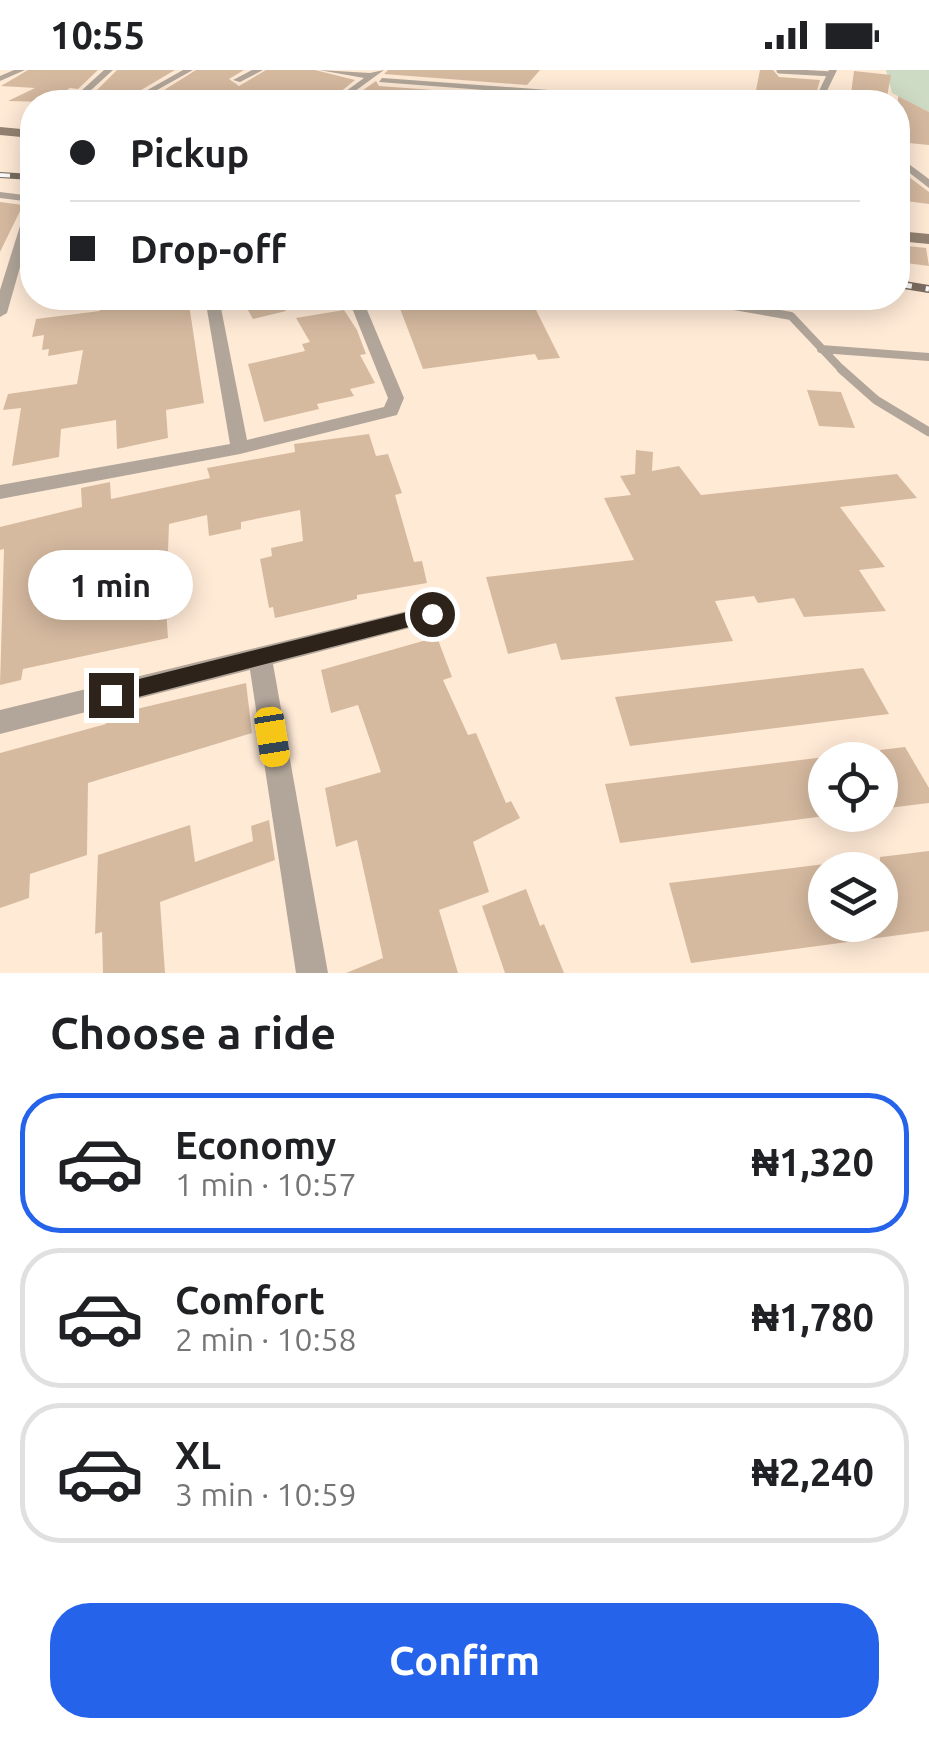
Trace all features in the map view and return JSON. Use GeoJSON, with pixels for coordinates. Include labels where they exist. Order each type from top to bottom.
{"type":"FeatureCollection","features":[{"type":"Feature","properties":{"kind":"street"},"geometry":{"type":"LineString","coordinates":[[0,79],[21,70]]}},
{"type":"Feature","properties":{"kind":"street"},"geometry":{"type":"LineString","coordinates":[[86,90],[109,70]]}},
{"type":"Feature","properties":{"kind":"street"},"geometry":{"type":"LineString","coordinates":[[152,90],[189,70]]}},
{"type":"Feature","properties":{"kind":"street"},"geometry":{"type":"LineString","coordinates":[[236,80],[259,70]]}},
{"type":"Feature","properties":{"kind":"street"},"geometry":{"type":"LineString","coordinates":[[323,70],[573,90]]}},
{"type":"Feature","properties":{"kind":"street"},"geometry":{"type":"LineString","coordinates":[[354,90],[378,75]]}},
{"type":"Feature","properties":{"kind":"street"},"geometry":{"type":"LineString","coordinates":[[536,90],[540,86]]}},
{"type":"Feature","properties":{"kind":"street"},"geometry":{"type":"LineString","coordinates":[[0,314],[5,273],[20,234]]}},
{"type":"Feature","properties":{"kind":"street"},"geometry":{"type":"LineString","coordinates":[[214,310],[240,448]]}},
{"type":"Feature","properties":{"kind":"street"},"geometry":{"type":"LineString","coordinates":[[0,492],[240,448],[390,411],[396,405],[360,310]]}},
{"type":"Feature","properties":{"kind":"street"},"geometry":{"type":"LineString","coordinates":[[0,722],[432,614]]}},
{"type":"Feature","properties":{"kind":"street"},"geometry":{"type":"LineString","coordinates":[[260,658],[312,973]]}},
{"type":"Feature","properties":{"kind":"lane"},"geometry":{"type":"LineString","coordinates":[[779,71],[833,72]]}},
{"type":"Feature","properties":{"kind":"lane"},"geometry":{"type":"LineString","coordinates":[[757,310],[791,316],[820,349],[876,400],[929,432]]}},
{"type":"Feature","properties":{"kind":"lane"},"geometry":{"type":"LineString","coordinates":[[820,349],[929,357]]}},
{"type":"Feature","properties":{"kind":"green space"},"geometry":{"type":"Polygon","coordinates":[[[886,70],[929,70],[929,112],[910,102],[910,90],[891,90],[886,70]]]}},
{"type":"Feature","properties":{"kind":"building"},"geometry":{"type":"Polygon","coordinates":[[[28,70],[98,70],[78,89],[1,86],[28,70]]]}},
{"type":"Feature","properties":{"kind":"building"},"geometry":{"type":"Polygon","coordinates":[[[117,70],[175,70],[141,90],[97,90],[117,70]]]}},
{"type":"Feature","properties":{"kind":"building"},"geometry":{"type":"Polygon","coordinates":[[[196,70],[244,70],[229,79],[239,86],[266,70],[315,70],[355,80],[343,90],[164,90],[196,70]]]}},
{"type":"Feature","properties":{"kind":"building"},"geometry":{"type":"Polygon","coordinates":[[[388,70],[540,70],[527,85],[384,74],[388,70]]]}},
{"type":"Feature","properties":{"kind":"building"},"geometry":{"type":"Polygon","coordinates":[[[760,70],[773,70],[779,77],[820,80],[817,90],[756,90],[760,70]]]}},
{"type":"Feature","properties":{"kind":"building"},"geometry":{"type":"Polygon","coordinates":[[[854,71],[891,75],[888,90],[851,90],[854,71]]]}},
{"type":"Feature","properties":{"kind":"building"},"geometry":{"type":"Polygon","coordinates":[[[376,81],[379,86],[433,90],[363,90],[376,81]]]}},
{"type":"Feature","properties":{"kind":"building"},"geometry":{"type":"Polygon","coordinates":[[[910,102],[929,112],[929,145],[910,143],[910,102]]]}},
{"type":"Feature","properties":{"kind":"building"},"geometry":{"type":"Polygon","coordinates":[[[910,178],[929,192],[929,204],[910,202],[910,178]]]}},
{"type":"Feature","properties":{"kind":"building"},"geometry":{"type":"Polygon","coordinates":[[[0,202],[20,205],[20,211],[0,252],[0,202]]]}},
{"type":"Feature","properties":{"kind":"building"},"geometry":{"type":"Polygon","coordinates":[[[910,246],[926,248],[929,266],[910,264],[910,246]]]}},
{"type":"Feature","properties":{"kind":"building"},"geometry":{"type":"Polygon","coordinates":[[[190,310],[204,403],[166,410],[168,438],[117,449],[116,420],[61,429],[59,457],[12,466],[21,408],[3,410],[8,394],[77,384],[83,350],[48,356],[49,349],[42,350],[44,335],[32,337],[36,319],[100,311],[190,310]]]}},
{"type":"Feature","properties":{"kind":"building"},"geometry":{"type":"Polygon","coordinates":[[[248,310],[286,311],[253,319],[248,310]]]}},
{"type":"Feature","properties":{"kind":"building"},"geometry":{"type":"Polygon","coordinates":[[[344,310],[357,330],[366,354],[360,355],[375,383],[350,389],[354,396],[317,404],[319,409],[264,422],[248,364],[305,351],[302,344],[310,342],[296,318],[344,310]]]}},
{"type":"Feature","properties":{"kind":"building"},"geometry":{"type":"Polygon","coordinates":[[[401,310],[536,310],[560,358],[538,360],[535,354],[423,369],[401,310]]]}},
{"type":"Feature","properties":{"kind":"building"},"geometry":{"type":"Polygon","coordinates":[[[807,390],[841,392],[855,428],[819,426],[807,390]]]}},
{"type":"Feature","properties":{"kind":"building"},"geometry":{"type":"Polygon","coordinates":[[[369,434],[376,456],[388,454],[402,493],[395,495],[414,562],[422,561],[427,583],[357,595],[357,599],[275,618],[273,607],[269,608],[260,559],[272,556],[271,548],[303,541],[300,510],[241,522],[241,529],[209,536],[207,515],[169,524],[168,551],[162,552],[168,638],[23,669],[21,680],[0,685],[4,549],[0,550],[0,527],[82,507],[81,488],[110,482],[111,499],[210,478],[207,468],[295,452],[294,444],[369,434]]]}},
{"type":"Feature","properties":{"kind":"building"},"geometry":{"type":"Polygon","coordinates":[[[636,450],[653,452],[652,471],[679,466],[701,495],[897,474],[917,498],[840,507],[885,567],[859,570],[886,611],[804,617],[794,598],[758,603],[754,596],[715,601],[733,641],[561,660],[556,643],[508,654],[486,577],[634,560],[604,498],[631,495],[620,476],[635,474],[636,450]]]}},
{"type":"Feature","properties":{"kind":"building"},"geometry":{"type":"Polygon","coordinates":[[[437,637],[452,677],[443,680],[468,735],[476,733],[506,803],[511,801],[520,818],[473,842],[489,892],[439,910],[458,973],[346,973],[383,958],[357,840],[336,847],[325,788],[381,772],[358,705],[331,713],[321,670],[437,637]]]}},
{"type":"Feature","properties":{"kind":"building"},"geometry":{"type":"Polygon","coordinates":[[[863,668],[889,714],[630,746],[615,697],[863,668]]]}},
{"type":"Feature","properties":{"kind":"building"},"geometry":{"type":"Polygon","coordinates":[[[246,683],[252,733],[88,783],[87,855],[30,874],[29,898],[0,908],[0,753],[106,724],[107,716],[246,683]]]}},
{"type":"Feature","properties":{"kind":"building"},"geometry":{"type":"Polygon","coordinates":[[[905,747],[929,788],[929,803],[898,807],[898,748],[905,747]]]}},
{"type":"Feature","properties":{"kind":"building"},"geometry":{"type":"Polygon","coordinates":[[[808,759],[808,818],[620,843],[605,784],[808,759]]]}},
{"type":"Feature","properties":{"kind":"building"},"geometry":{"type":"Polygon","coordinates":[[[269,820],[275,860],[160,902],[165,973],[103,973],[102,932],[95,934],[98,855],[190,825],[195,862],[253,841],[251,826],[269,820]]]}},
{"type":"Feature","properties":{"kind":"building"},"geometry":{"type":"Polygon","coordinates":[[[929,851],[929,931],[898,935],[898,855],[929,851]]]}},
{"type":"Feature","properties":{"kind":"building"},"geometry":{"type":"Polygon","coordinates":[[[808,866],[808,942],[847,942],[691,963],[669,883],[808,866]]]}},
{"type":"Feature","properties":{"kind":"building"},"geometry":{"type":"Polygon","coordinates":[[[526,889],[564,973],[505,973],[482,906],[526,889]]]}},
{"type":"Feature","properties":{"kind":"railway"},"geometry":{"type":"LineString","coordinates":[[0,175],[20,176]]}},
{"type":"Feature","properties":{"kind":"railway"},"geometry":{"type":"LineString","coordinates":[[910,286],[929,289]]}},
{"type":"Feature","properties":{"kind":"route"},"geometry":{"type":"LineString","coordinates":[[111,695],[432,614]]}}]}
